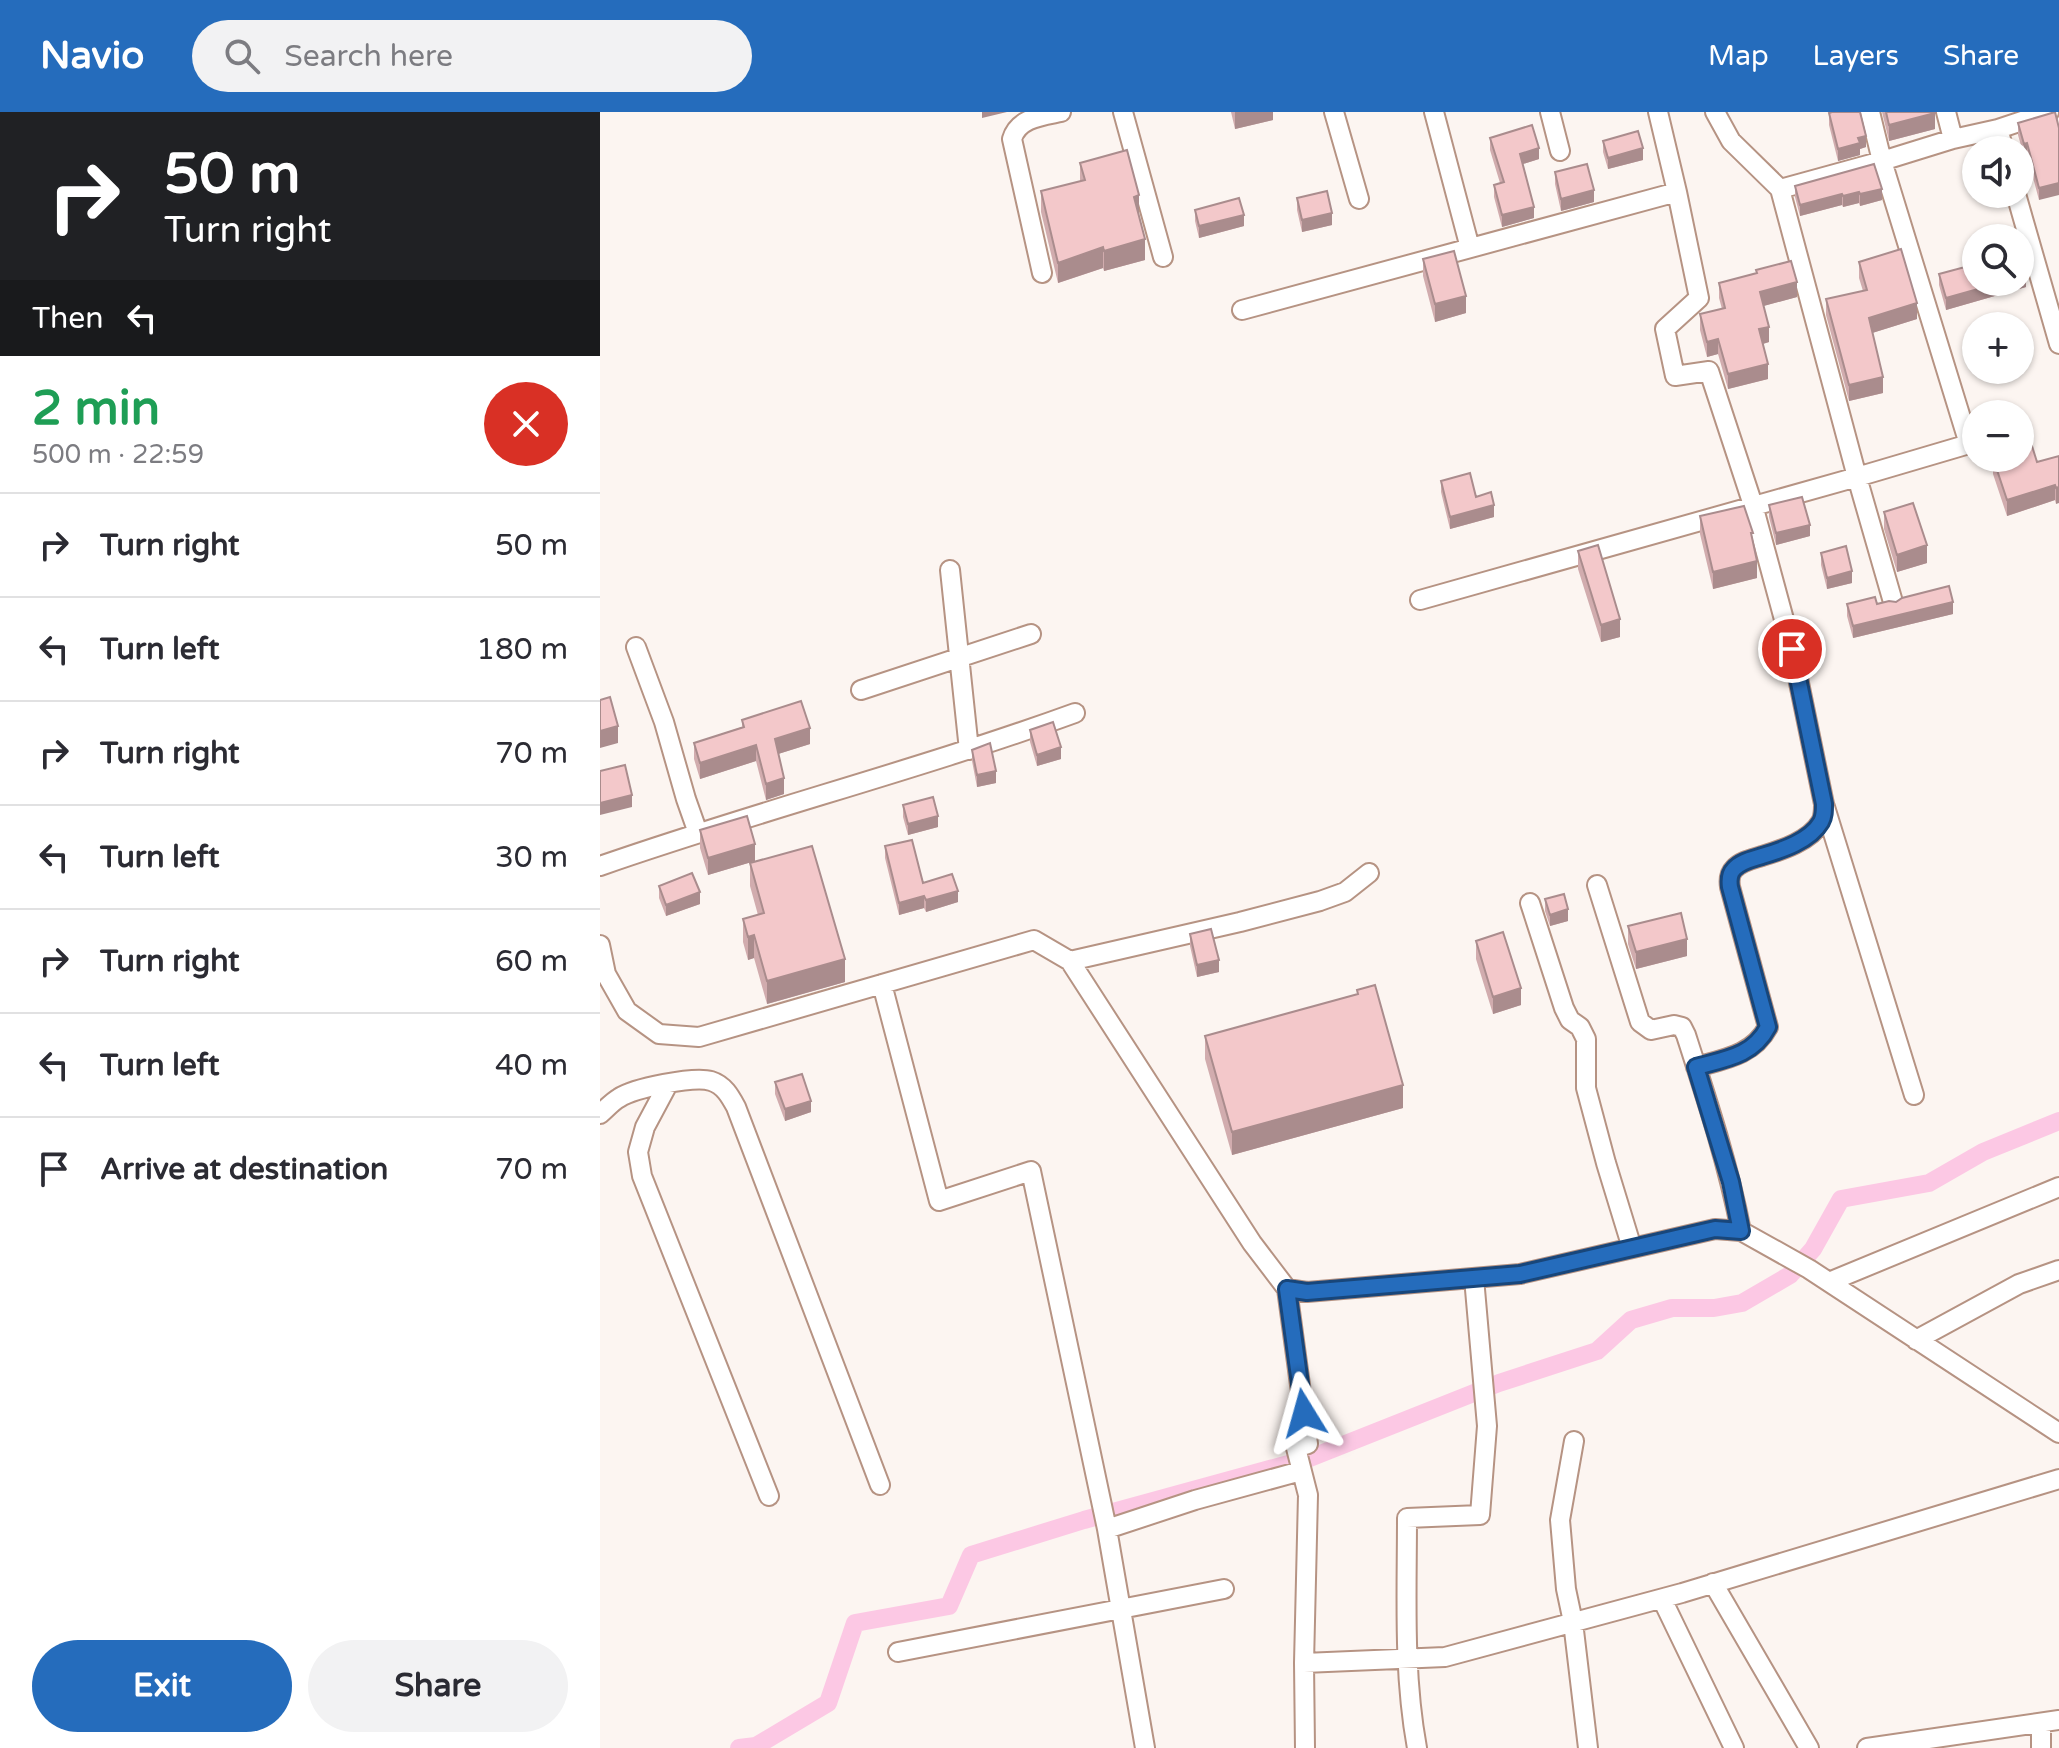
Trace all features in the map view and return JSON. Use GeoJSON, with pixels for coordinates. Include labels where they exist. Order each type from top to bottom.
{"type":"FeatureCollection","features":[{"type":"Feature","properties":{"kind":"street"},"geometry":{"type":"LineString","coordinates":[[1042,273],[1012,139],[1021,124],[1061,112]]}},
{"type":"Feature","properties":{"kind":"street"},"geometry":{"type":"LineString","coordinates":[[1123,112],[1163,257]]}},
{"type":"Feature","properties":{"kind":"street"},"geometry":{"type":"LineString","coordinates":[[1334,112],[1359,199]]}},
{"type":"Feature","properties":{"kind":"street"},"geometry":{"type":"LineString","coordinates":[[1434,112],[1470,248]]}},
{"type":"Feature","properties":{"kind":"street"},"geometry":{"type":"LineString","coordinates":[[1550,112],[1560,151]]}},
{"type":"Feature","properties":{"kind":"street"},"geometry":{"type":"LineString","coordinates":[[1658,112],[1699,298],[1665,329],[1675,376],[1709,371],[1753,505],[1792,649],[1824,804],[1914,1095]]}},
{"type":"Feature","properties":{"kind":"street"},"geometry":{"type":"LineString","coordinates":[[1715,112],[1731,141],[1780,189],[1893,602]]}},
{"type":"Feature","properties":{"kind":"street"},"geometry":{"type":"LineString","coordinates":[[1420,600],[1969,444],[1882,161],[1870,112]]}},
{"type":"Feature","properties":{"kind":"street"},"geometry":{"type":"LineString","coordinates":[[1946,112],[1953,139]]}},
{"type":"Feature","properties":{"kind":"street"},"geometry":{"type":"LineString","coordinates":[[1780,189],[2049,112]]}},
{"type":"Feature","properties":{"kind":"street"},"geometry":{"type":"LineString","coordinates":[[1998,129],[2000,136]]}},
{"type":"Feature","properties":{"kind":"street"},"geometry":{"type":"LineString","coordinates":[[1242,310],[1677,192]]}},
{"type":"Feature","properties":{"kind":"street"},"geometry":{"type":"LineString","coordinates":[[2020,208],[2059,344]]}},
{"type":"Feature","properties":{"kind":"street"},"geometry":{"type":"LineString","coordinates":[[950,570],[969,750]]}},
{"type":"Feature","properties":{"kind":"street"},"geometry":{"type":"LineString","coordinates":[[861,690],[1031,634]]}},
{"type":"Feature","properties":{"kind":"street"},"geometry":{"type":"LineString","coordinates":[[636,647],[664,722],[698,833]]}},
{"type":"Feature","properties":{"kind":"street"},"geometry":{"type":"LineString","coordinates":[[600,866],[969,750],[1075,713]]}},
{"type":"Feature","properties":{"kind":"street"},"geometry":{"type":"LineString","coordinates":[[1696,1067],[1745,1053],[1763,1037],[1768,1027],[1729,878],[1733,870],[1743,863],[1777,852],[1815,830],[1823,820],[1824,804]]}},
{"type":"Feature","properties":{"kind":"street"},"geometry":{"type":"LineString","coordinates":[[1070,961],[1320,901],[1345,892],[1369,873]]}},
{"type":"Feature","properties":{"kind":"street"},"geometry":{"type":"LineString","coordinates":[[1597,885],[1640,1022],[1651,1030],[1674,1025],[1682,1027],[1731,1182],[1741,1231]]}},
{"type":"Feature","properties":{"kind":"street"},"geometry":{"type":"LineString","coordinates":[[1530,903],[1564,1008],[1586,1039],[1586,1088],[1632,1248]]}},
{"type":"Feature","properties":{"kind":"street"},"geometry":{"type":"LineString","coordinates":[[600,945],[606,974],[627,1011],[659,1034],[699,1037],[1034,940],[1070,961],[1252,1243],[1287,1289],[1308,1444],[1296,1448],[1308,1495],[1305,1748]]}},
{"type":"Feature","properties":{"kind":"street"},"geometry":{"type":"LineString","coordinates":[[882,984],[939,1201],[1031,1171],[1107,1529],[1145,1748]]}},
{"type":"Feature","properties":{"kind":"street"},"geometry":{"type":"LineString","coordinates":[[600,1114],[630,1092],[668,1084],[697,1079],[713,1081],[726,1089],[736,1107],[880,1485]]}},
{"type":"Feature","properties":{"kind":"street"},"geometry":{"type":"LineString","coordinates":[[668,1084],[641,1140],[638,1152],[642,1176],[769,1496]]}},
{"type":"Feature","properties":{"kind":"street"},"geometry":{"type":"LineString","coordinates":[[1829,1282],[2059,1187]]}},
{"type":"Feature","properties":{"kind":"street"},"geometry":{"type":"LineString","coordinates":[[1287,1289],[1307,1292],[1520,1274],[1715,1229],[1741,1231],[1809,1269],[2059,1433]]}},
{"type":"Feature","properties":{"kind":"street"},"geometry":{"type":"LineString","coordinates":[[1916,1340],[2019,1284],[2059,1270]]}},
{"type":"Feature","properties":{"kind":"street"},"geometry":{"type":"LineString","coordinates":[[1417,1748],[1410,1713],[1406,1659],[1407,1518],[1480,1515],[1487,1426],[1474,1278]]}},
{"type":"Feature","properties":{"kind":"street"},"geometry":{"type":"LineString","coordinates":[[1574,1441],[1560,1520],[1566,1589],[1573,1622],[1588,1748]]}},
{"type":"Feature","properties":{"kind":"street"},"geometry":{"type":"LineString","coordinates":[[1107,1529],[1195,1500],[1301,1471]]}},
{"type":"Feature","properties":{"kind":"street"},"geometry":{"type":"LineString","coordinates":[[1304,1663],[1445,1657],[1662,1599],[2059,1479]]}},
{"type":"Feature","properties":{"kind":"street"},"geometry":{"type":"LineString","coordinates":[[1713,1583],[1809,1748]]}},
{"type":"Feature","properties":{"kind":"street"},"geometry":{"type":"LineString","coordinates":[[898,1652],[1224,1589]]}},
{"type":"Feature","properties":{"kind":"street"},"geometry":{"type":"LineString","coordinates":[[1662,1599],[1734,1748]]}},
{"type":"Feature","properties":{"kind":"street"},"geometry":{"type":"LineString","coordinates":[[1867,1748],[1946,1742],[2050,1722],[2041,1748]]}},
{"type":"Feature","properties":{"kind":"building"},"geometry":{"type":"Polygon","coordinates":[[[1860,112],[1866,136],[1858,138],[1860,143],[1838,149],[1829,113],[1860,112]]]}},
{"type":"Feature","properties":{"kind":"building"},"geometry":{"type":"Polygon","coordinates":[[[1886,112],[1935,112],[1935,113],[1889,125],[1886,112]]]}},
{"type":"Feature","properties":{"kind":"building"},"geometry":{"type":"Polygon","coordinates":[[[2055,112],[2059,128],[2059,183],[2039,188],[2034,169],[2034,136],[2022,136],[2018,123],[2055,112]]]}},
{"type":"Feature","properties":{"kind":"building"},"geometry":{"type":"Polygon","coordinates":[[[1532,125],[1539,148],[1520,154],[1534,207],[1502,215],[1494,185],[1504,182],[1490,138],[1532,125]]]}},
{"type":"Feature","properties":{"kind":"building"},"geometry":{"type":"Polygon","coordinates":[[[1638,131],[1643,148],[1608,158],[1603,141],[1638,131]]]}},
{"type":"Feature","properties":{"kind":"building"},"geometry":{"type":"Polygon","coordinates":[[[1127,150],[1139,195],[1134,197],[1145,239],[1104,251],[1103,247],[1058,263],[1041,191],[1085,180],[1080,163],[1127,150]]]}},
{"type":"Feature","properties":{"kind":"building"},"geometry":{"type":"Polygon","coordinates":[[[1587,164],[1594,190],[1561,199],[1555,172],[1587,164]]]}},
{"type":"Feature","properties":{"kind":"building"},"geometry":{"type":"Polygon","coordinates":[[[1874,164],[1882,189],[1842,194],[1800,205],[1795,186],[1874,164]]]}},
{"type":"Feature","properties":{"kind":"building"},"geometry":{"type":"Polygon","coordinates":[[[1327,191],[1332,213],[1302,220],[1297,198],[1327,191]]]}},
{"type":"Feature","properties":{"kind":"building"},"geometry":{"type":"Polygon","coordinates":[[[1239,198],[1244,215],[1199,226],[1195,210],[1239,198]]]}},
{"type":"Feature","properties":{"kind":"building"},"geometry":{"type":"Polygon","coordinates":[[[1901,249],[1917,303],[1869,318],[1883,377],[1849,385],[1826,299],[1867,290],[1859,262],[1901,249]]]}},
{"type":"Feature","properties":{"kind":"building"},"geometry":{"type":"Polygon","coordinates":[[[1454,251],[1466,296],[1435,304],[1423,259],[1454,251]]]}},
{"type":"Feature","properties":{"kind":"building"},"geometry":{"type":"Polygon","coordinates":[[[1791,261],[1797,282],[1760,292],[1769,327],[1759,329],[1768,364],[1728,374],[1718,339],[1707,342],[1700,314],[1725,308],[1719,283],[1791,261]]]}},
{"type":"Feature","properties":{"kind":"building"},"geometry":{"type":"Polygon","coordinates":[[[1962,268],[1962,294],[1946,298],[1939,274],[1962,268]]]}},
{"type":"Feature","properties":{"kind":"building"},"geometry":{"type":"Polygon","coordinates":[[[2034,452],[2037,462],[2059,456],[2059,487],[2055,485],[2007,500],[1998,472],[2034,472],[2034,452]]]}},
{"type":"Feature","properties":{"kind":"building"},"geometry":{"type":"Polygon","coordinates":[[[1470,473],[1476,497],[1491,492],[1494,505],[1450,517],[1441,481],[1470,473]]]}},
{"type":"Feature","properties":{"kind":"building"},"geometry":{"type":"Polygon","coordinates":[[[1802,497],[1810,525],[1776,533],[1769,505],[1802,497]]]}},
{"type":"Feature","properties":{"kind":"building"},"geometry":{"type":"Polygon","coordinates":[[[1913,503],[1927,545],[1897,555],[1884,512],[1913,503]]]}},
{"type":"Feature","properties":{"kind":"building"},"geometry":{"type":"Polygon","coordinates":[[[1744,506],[1753,533],[1757,561],[1713,572],[1700,516],[1744,506]]]}},
{"type":"Feature","properties":{"kind":"building"},"geometry":{"type":"Polygon","coordinates":[[[1598,545],[1620,619],[1601,625],[1578,551],[1598,545]]]}},
{"type":"Feature","properties":{"kind":"building"},"geometry":{"type":"Polygon","coordinates":[[[1846,546],[1852,571],[1827,578],[1821,553],[1846,546]]]}},
{"type":"Feature","properties":{"kind":"building"},"geometry":{"type":"Polygon","coordinates":[[[1949,586],[1953,602],[1853,626],[1847,604],[1875,597],[1877,604],[1896,602],[1949,586]]]}},
{"type":"Feature","properties":{"kind":"building"},"geometry":{"type":"Polygon","coordinates":[[[610,697],[618,726],[600,731],[600,700],[610,697]]]}},
{"type":"Feature","properties":{"kind":"building"},"geometry":{"type":"Polygon","coordinates":[[[801,701],[810,728],[775,739],[784,778],[766,784],[756,745],[700,763],[694,743],[744,727],[742,720],[801,701]]]}},
{"type":"Feature","properties":{"kind":"building"},"geometry":{"type":"Polygon","coordinates":[[[1053,722],[1061,747],[1037,755],[1030,730],[1053,722]]]}},
{"type":"Feature","properties":{"kind":"building"},"geometry":{"type":"Polygon","coordinates":[[[990,743],[996,771],[977,775],[972,750],[990,743]]]}},
{"type":"Feature","properties":{"kind":"building"},"geometry":{"type":"Polygon","coordinates":[[[625,765],[632,795],[600,803],[600,771],[625,765]]]}},
{"type":"Feature","properties":{"kind":"building"},"geometry":{"type":"Polygon","coordinates":[[[933,797],[938,816],[908,824],[903,805],[933,797]]]}},
{"type":"Feature","properties":{"kind":"building"},"geometry":{"type":"Polygon","coordinates":[[[747,816],[755,844],[708,858],[700,830],[747,816]]]}},
{"type":"Feature","properties":{"kind":"building"},"geometry":{"type":"Polygon","coordinates":[[[912,840],[923,883],[952,874],[958,891],[926,900],[924,896],[899,903],[885,846],[912,840]]]}},
{"type":"Feature","properties":{"kind":"building"},"geometry":{"type":"Polygon","coordinates":[[[812,846],[845,959],[767,981],[754,935],[748,937],[743,919],[764,913],[750,863],[812,846]]]}},
{"type":"Feature","properties":{"kind":"building"},"geometry":{"type":"Polygon","coordinates":[[[692,873],[700,892],[666,905],[659,886],[692,873]]]}},
{"type":"Feature","properties":{"kind":"building"},"geometry":{"type":"Polygon","coordinates":[[[1564,894],[1568,909],[1550,915],[1545,899],[1564,894]]]}},
{"type":"Feature","properties":{"kind":"building"},"geometry":{"type":"Polygon","coordinates":[[[1681,913],[1687,939],[1636,952],[1628,926],[1681,913]]]}},
{"type":"Feature","properties":{"kind":"building"},"geometry":{"type":"Polygon","coordinates":[[[1211,929],[1219,960],[1197,965],[1190,934],[1211,929]]]}},
{"type":"Feature","properties":{"kind":"building"},"geometry":{"type":"Polygon","coordinates":[[[1503,932],[1521,988],[1493,997],[1476,941],[1503,932]]]}},
{"type":"Feature","properties":{"kind":"building"},"geometry":{"type":"Polygon","coordinates":[[[1375,985],[1403,1085],[1232,1132],[1205,1036],[1358,994],[1357,990],[1375,985]]]}},
{"type":"Feature","properties":{"kind":"building"},"geometry":{"type":"Polygon","coordinates":[[[802,1074],[811,1101],[785,1109],[775,1082],[802,1074]]]}},
{"type":"Feature","properties":{"kind":"waterway"},"geometry":{"type":"LineString","coordinates":[[739,1748],[756,1746],[828,1703],[855,1623],[949,1606],[971,1555],[1084,1520],[1310,1458],[1499,1383],[1597,1351],[1631,1320],[1672,1308],[1714,1308],[1742,1303],[1790,1275],[1813,1249],[1841,1199],[1929,1183],[1983,1152],[2059,1121]]}},
{"type":"Feature","properties":{"kind":"route"},"geometry":{"type":"LineString","coordinates":[[1304,1413],[1287,1289],[1307,1292],[1520,1274],[1715,1229],[1741,1231],[1731,1182],[1696,1067],[1745,1053],[1763,1037],[1768,1027],[1730,887],[1729,878],[1733,870],[1801,840],[1823,820],[1824,804],[1792,649]]}}]}
